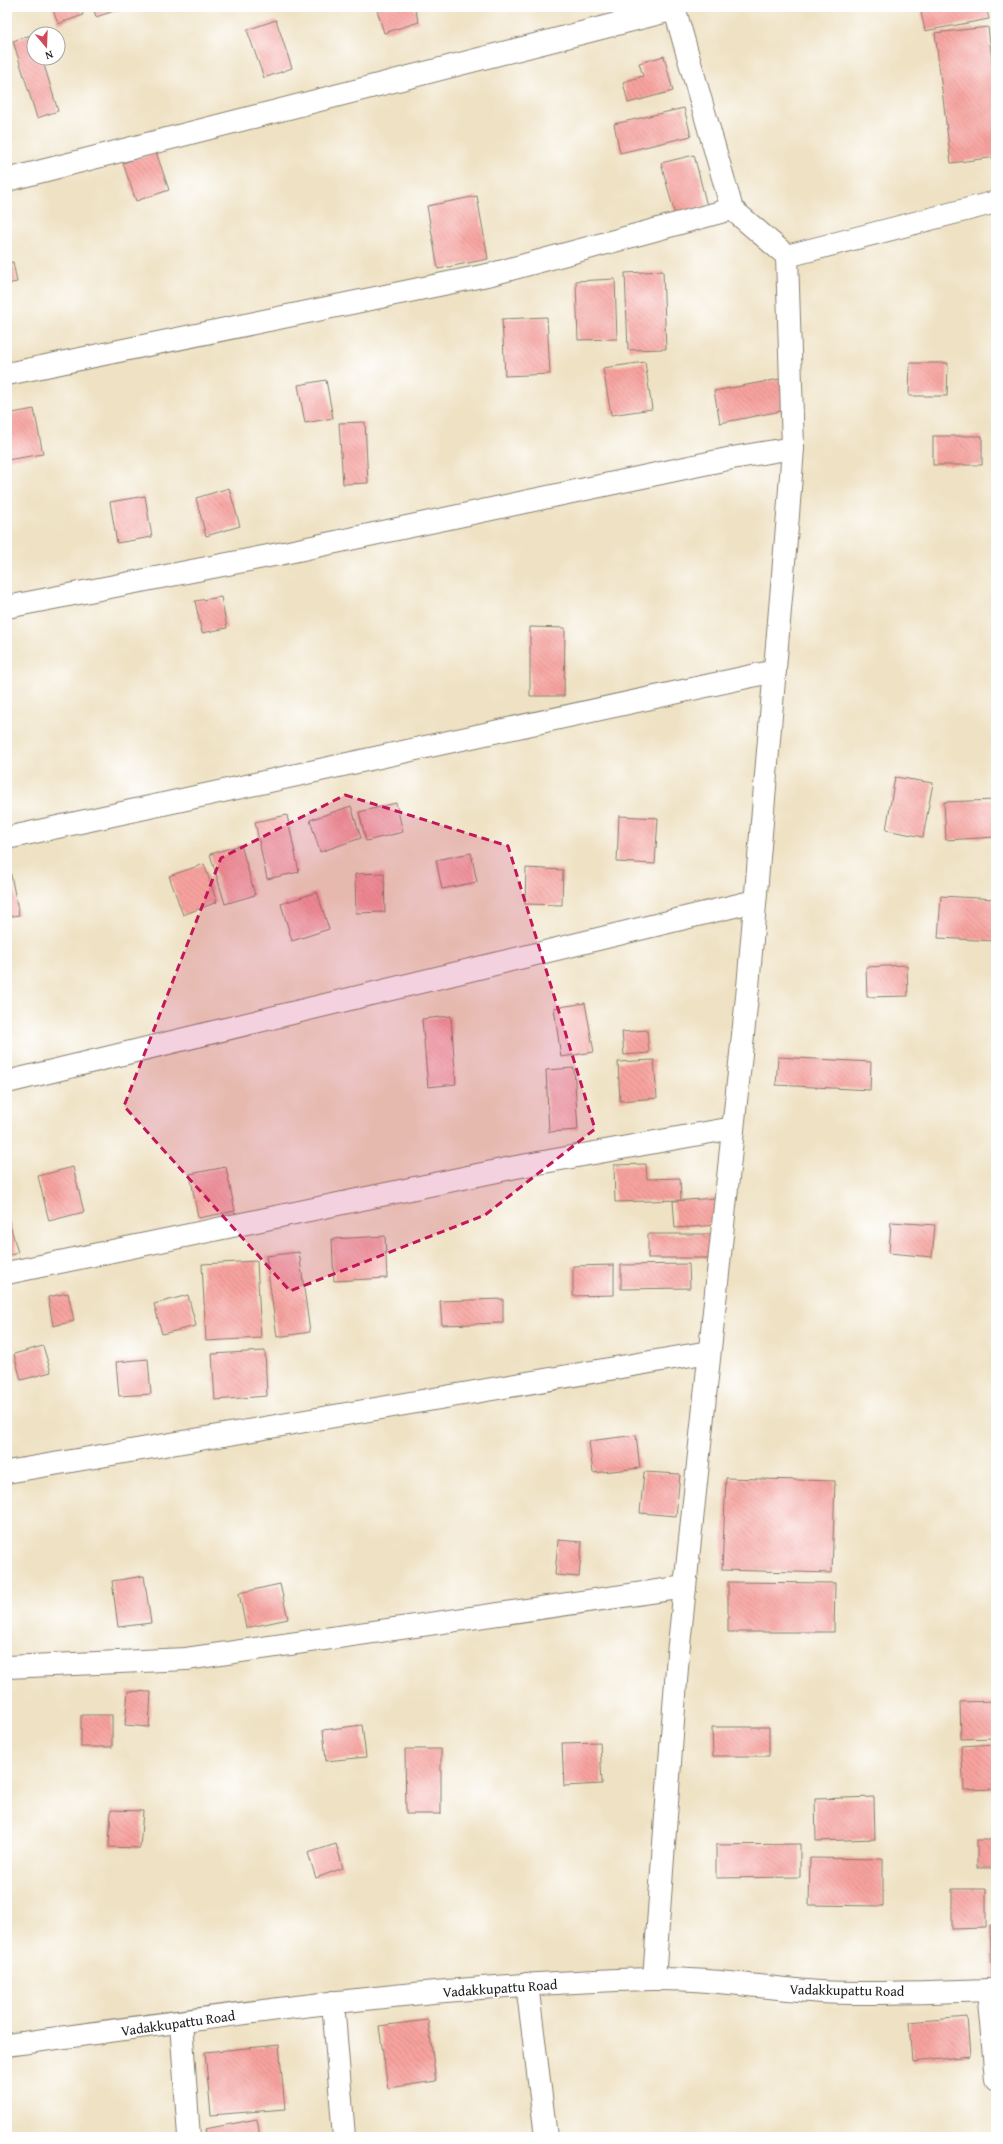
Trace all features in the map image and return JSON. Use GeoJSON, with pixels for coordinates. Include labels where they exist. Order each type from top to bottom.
{"type":"FeatureCollection","features":[{"type":"Feature","properties":{"kind":"street"},"geometry":{"type":"LineString","coordinates":[[7,180],[674,8],[732,209],[787,256],[793,448],[755,901],[733,1128],[678,1654],[654,1979]]}},
{"type":"Feature","properties":{"kind":"street"},"geometry":{"type":"LineString","coordinates":[[787,256],[996,202]]}},
{"type":"Feature","properties":{"kind":"street"},"geometry":{"type":"LineString","coordinates":[[7,374],[492,274],[732,209]]}},
{"type":"Feature","properties":{"kind":"street"},"geometry":{"type":"LineString","coordinates":[[7,607],[284,553],[732,458],[793,448]]}},
{"type":"Feature","properties":{"kind":"street"},"geometry":{"type":"LineString","coordinates":[[7,838],[775,671]]}},
{"type":"Feature","properties":{"kind":"street"},"geometry":{"type":"LineString","coordinates":[[7,1082],[755,901]]}},
{"type":"Feature","properties":{"kind":"street"},"geometry":{"type":"LineString","coordinates":[[7,1273],[516,1167],[733,1128]]}},
{"type":"Feature","properties":{"kind":"street"},"geometry":{"type":"LineString","coordinates":[[7,1472],[709,1352]]}},
{"type":"Feature","properties":{"kind":"street"},"geometry":{"type":"LineString","coordinates":[[7,1667],[186,1659],[685,1586]]}},
{"type":"Feature","properties":{"kind":"street","name":"Vadakkupattu Road"},"geometry":{"type":"LineString","coordinates":[[7,2045],[333,2002],[527,1984],[654,1979],[706,1981],[823,1992],[992,1990]]}},
{"type":"Feature","properties":{"kind":"street"},"geometry":{"type":"LineString","coordinates":[[527,1984],[546,2137]]}},
{"type":"Feature","properties":{"kind":"street"},"geometry":{"type":"LineString","coordinates":[[992,1990],[996,2079]]}},
{"type":"Feature","properties":{"kind":"street"},"geometry":{"type":"LineString","coordinates":[[333,2002],[344,2137]]}},
{"type":"Feature","properties":{"kind":"street"},"geometry":{"type":"LineString","coordinates":[[181,2023],[189,2137]]}},
{"type":"Feature","properties":{"kind":"highlighted area"},"geometry":{"type":"Polygon","coordinates":[[[345,795],[508,846],[595,1129],[485,1215],[290,1291],[124,1106],[221,858],[345,795]]]}},
{"type":"Feature","properties":{"kind":"building"},"geometry":{"type":"Polygon","coordinates":[[[52,7],[80,7],[83,15],[58,24],[52,7]]]}},
{"type":"Feature","properties":{"kind":"building"},"geometry":{"type":"Polygon","coordinates":[[[93,7],[126,7],[96,17],[93,7]]]}},
{"type":"Feature","properties":{"kind":"building"},"geometry":{"type":"Polygon","coordinates":[[[376,7],[414,7],[419,22],[384,33],[376,7]]]}},
{"type":"Feature","properties":{"kind":"building"},"geometry":{"type":"Polygon","coordinates":[[[920,7],[986,7],[989,19],[925,31],[920,7]]]}},
{"type":"Feature","properties":{"kind":"building"},"geometry":{"type":"Polygon","coordinates":[[[276,20],[292,68],[264,78],[247,30],[276,20]]]}},
{"type":"Feature","properties":{"kind":"building"},"geometry":{"type":"Polygon","coordinates":[[[988,27],[996,94],[996,157],[951,163],[935,33],[988,27]]]}},
{"type":"Feature","properties":{"kind":"building"},"geometry":{"type":"Polygon","coordinates":[[[26,37],[26,66],[44,66],[58,111],[37,118],[13,41],[26,37]]]}},
{"type":"Feature","properties":{"kind":"building"},"geometry":{"type":"Polygon","coordinates":[[[664,56],[673,91],[628,103],[623,82],[643,76],[639,63],[664,56]]]}},
{"type":"Feature","properties":{"kind":"building"},"geometry":{"type":"Polygon","coordinates":[[[684,108],[691,136],[620,153],[614,124],[684,108]]]}},
{"type":"Feature","properties":{"kind":"building"},"geometry":{"type":"Polygon","coordinates":[[[156,152],[169,190],[136,201],[123,163],[156,152]]]}},
{"type":"Feature","properties":{"kind":"building"},"geometry":{"type":"Polygon","coordinates":[[[694,155],[707,206],[675,215],[661,163],[694,155]]]}},
{"type":"Feature","properties":{"kind":"building"},"geometry":{"type":"Polygon","coordinates":[[[477,196],[488,259],[438,269],[427,206],[477,196]]]}},
{"type":"Feature","properties":{"kind":"building"},"geometry":{"type":"Polygon","coordinates":[[[13,262],[17,282],[7,284],[7,263],[13,262]]]}},
{"type":"Feature","properties":{"kind":"building"},"geometry":{"type":"Polygon","coordinates":[[[663,271],[666,349],[628,350],[625,273],[663,271]]]}},
{"type":"Feature","properties":{"kind":"building"},"geometry":{"type":"Polygon","coordinates":[[[615,279],[617,339],[578,340],[576,281],[615,279]]]}},
{"type":"Feature","properties":{"kind":"building"},"geometry":{"type":"Polygon","coordinates":[[[547,317],[550,374],[505,376],[502,319],[547,317]]]}},
{"type":"Feature","properties":{"kind":"building"},"geometry":{"type":"Polygon","coordinates":[[[645,362],[652,409],[611,415],[603,368],[645,362]]]}},
{"type":"Feature","properties":{"kind":"building"},"geometry":{"type":"Polygon","coordinates":[[[910,363],[948,363],[947,396],[909,396],[910,363]]]}},
{"type":"Feature","properties":{"kind":"building"},"geometry":{"type":"Polygon","coordinates":[[[785,378],[791,409],[720,423],[714,391],[785,378]]]}},
{"type":"Feature","properties":{"kind":"building"},"geometry":{"type":"Polygon","coordinates":[[[326,380],[333,418],[305,423],[298,385],[326,380]]]}},
{"type":"Feature","properties":{"kind":"building"},"geometry":{"type":"Polygon","coordinates":[[[34,409],[43,454],[7,460],[7,414],[34,409]]]}},
{"type":"Feature","properties":{"kind":"building"},"geometry":{"type":"Polygon","coordinates":[[[365,422],[368,483],[343,484],[339,423],[365,422]]]}},
{"type":"Feature","properties":{"kind":"building"},"geometry":{"type":"Polygon","coordinates":[[[933,436],[982,436],[982,465],[933,465],[933,436]]]}},
{"type":"Feature","properties":{"kind":"building"},"geometry":{"type":"Polygon","coordinates":[[[229,488],[240,526],[206,536],[196,498],[229,488]]]}},
{"type":"Feature","properties":{"kind":"building"},"geometry":{"type":"Polygon","coordinates":[[[145,496],[152,537],[117,543],[110,502],[145,496]]]}},
{"type":"Feature","properties":{"kind":"building"},"geometry":{"type":"Polygon","coordinates":[[[221,597],[227,628],[202,633],[195,601],[221,597]]]}},
{"type":"Feature","properties":{"kind":"building"},"geometry":{"type":"Polygon","coordinates":[[[530,627],[565,628],[564,696],[530,696],[530,627]]]}},
{"type":"Feature","properties":{"kind":"building"},"geometry":{"type":"Polygon","coordinates":[[[895,777],[933,783],[923,837],[886,830],[895,777]]]}},
{"type":"Feature","properties":{"kind":"building"},"geometry":{"type":"Polygon","coordinates":[[[996,800],[996,837],[946,840],[944,802],[996,800]]]}},
{"type":"Feature","properties":{"kind":"building"},"geometry":{"type":"Polygon","coordinates":[[[396,803],[403,832],[366,841],[359,812],[396,803]]]}},
{"type":"Feature","properties":{"kind":"building"},"geometry":{"type":"Polygon","coordinates":[[[351,806],[361,838],[320,852],[310,820],[351,806]]]}},
{"type":"Feature","properties":{"kind":"building"},"geometry":{"type":"Polygon","coordinates":[[[287,815],[299,872],[267,879],[255,822],[287,815]]]}},
{"type":"Feature","properties":{"kind":"building"},"geometry":{"type":"Polygon","coordinates":[[[619,816],[658,818],[655,864],[617,862],[619,816]]]}},
{"type":"Feature","properties":{"kind":"building"},"geometry":{"type":"Polygon","coordinates":[[[241,845],[255,895],[225,904],[210,854],[241,845]]]}},
{"type":"Feature","properties":{"kind":"building"},"geometry":{"type":"Polygon","coordinates":[[[471,853],[477,882],[442,889],[436,860],[471,853]]]}},
{"type":"Feature","properties":{"kind":"building"},"geometry":{"type":"Polygon","coordinates":[[[204,864],[217,902],[183,915],[169,876],[204,864]]]}},
{"type":"Feature","properties":{"kind":"building"},"geometry":{"type":"Polygon","coordinates":[[[526,868],[563,870],[562,905],[525,904],[526,868]]]}},
{"type":"Feature","properties":{"kind":"building"},"geometry":{"type":"Polygon","coordinates":[[[7,870],[10,870],[19,915],[7,917],[7,870]]]}},
{"type":"Feature","properties":{"kind":"building"},"geometry":{"type":"Polygon","coordinates":[[[384,873],[385,912],[356,913],[355,874],[384,873]]]}},
{"type":"Feature","properties":{"kind":"building"},"geometry":{"type":"Polygon","coordinates":[[[317,892],[329,929],[292,941],[281,904],[317,892]]]}},
{"type":"Feature","properties":{"kind":"building"},"geometry":{"type":"Polygon","coordinates":[[[941,896],[996,899],[996,941],[938,938],[941,896]]]}},
{"type":"Feature","properties":{"kind":"building"},"geometry":{"type":"Polygon","coordinates":[[[907,965],[908,996],[867,997],[866,967],[907,965]]]}},
{"type":"Feature","properties":{"kind":"building"},"geometry":{"type":"Polygon","coordinates":[[[585,1003],[594,1052],[561,1057],[554,1008],[585,1003]]]}},
{"type":"Feature","properties":{"kind":"building"},"geometry":{"type":"Polygon","coordinates":[[[451,1016],[456,1084],[428,1087],[422,1019],[451,1016]]]}},
{"type":"Feature","properties":{"kind":"building"},"geometry":{"type":"Polygon","coordinates":[[[647,1030],[649,1053],[624,1055],[622,1032],[647,1030]]]}},
{"type":"Feature","properties":{"kind":"building"},"geometry":{"type":"Polygon","coordinates":[[[778,1057],[871,1062],[870,1090],[776,1085],[778,1057]]]}},
{"type":"Feature","properties":{"kind":"building"},"geometry":{"type":"Polygon","coordinates":[[[654,1060],[657,1098],[620,1101],[618,1062],[654,1060]]]}},
{"type":"Feature","properties":{"kind":"building"},"geometry":{"type":"Polygon","coordinates":[[[574,1068],[578,1130],[549,1132],[546,1070],[574,1068]]]}},
{"type":"Feature","properties":{"kind":"building"},"geometry":{"type":"Polygon","coordinates":[[[646,1164],[647,1179],[680,1178],[681,1200],[615,1202],[614,1165],[646,1164]]]}},
{"type":"Feature","properties":{"kind":"building"},"geometry":{"type":"Polygon","coordinates":[[[73,1167],[84,1212],[49,1221],[38,1176],[73,1167]]]}},
{"type":"Feature","properties":{"kind":"building"},"geometry":{"type":"Polygon","coordinates":[[[226,1167],[235,1211],[198,1218],[190,1174],[226,1167]]]}},
{"type":"Feature","properties":{"kind":"building"},"geometry":{"type":"Polygon","coordinates":[[[716,1198],[718,1225],[675,1228],[673,1201],[716,1198]]]}},
{"type":"Feature","properties":{"kind":"building"},"geometry":{"type":"Polygon","coordinates":[[[7,1214],[18,1253],[7,1256],[7,1214]]]}},
{"type":"Feature","properties":{"kind":"building"},"geometry":{"type":"Polygon","coordinates":[[[891,1222],[935,1225],[932,1257],[889,1253],[891,1222]]]}},
{"type":"Feature","properties":{"kind":"building"},"geometry":{"type":"Polygon","coordinates":[[[648,1234],[716,1234],[716,1258],[648,1258],[648,1234]]]}},
{"type":"Feature","properties":{"kind":"building"},"geometry":{"type":"Polygon","coordinates":[[[385,1236],[387,1278],[334,1281],[332,1239],[385,1236]]]}},
{"type":"Feature","properties":{"kind":"building"},"geometry":{"type":"Polygon","coordinates":[[[299,1252],[310,1332],[277,1337],[266,1256],[299,1252]]]}},
{"type":"Feature","properties":{"kind":"building"},"geometry":{"type":"Polygon","coordinates":[[[257,1261],[261,1338],[206,1341],[202,1264],[257,1261]]]}},
{"type":"Feature","properties":{"kind":"building"},"geometry":{"type":"Polygon","coordinates":[[[689,1264],[690,1288],[621,1289],[621,1265],[689,1264]]]}},
{"type":"Feature","properties":{"kind":"building"},"geometry":{"type":"Polygon","coordinates":[[[614,1265],[614,1295],[573,1296],[573,1266],[614,1265]]]}},
{"type":"Feature","properties":{"kind":"building"},"geometry":{"type":"Polygon","coordinates":[[[68,1293],[74,1321],[53,1326],[48,1297],[68,1293]]]}},
{"type":"Feature","properties":{"kind":"building"},"geometry":{"type":"Polygon","coordinates":[[[188,1295],[196,1326],[162,1334],[154,1304],[188,1295]]]}},
{"type":"Feature","properties":{"kind":"building"},"geometry":{"type":"Polygon","coordinates":[[[503,1299],[503,1323],[442,1325],[440,1301],[503,1299]]]}},
{"type":"Feature","properties":{"kind":"building"},"geometry":{"type":"Polygon","coordinates":[[[43,1346],[51,1372],[21,1380],[14,1354],[43,1346]]]}},
{"type":"Feature","properties":{"kind":"building"},"geometry":{"type":"Polygon","coordinates":[[[265,1351],[267,1396],[215,1400],[212,1354],[265,1351]]]}},
{"type":"Feature","properties":{"kind":"building"},"geometry":{"type":"Polygon","coordinates":[[[148,1359],[151,1394],[119,1396],[116,1362],[148,1359]]]}},
{"type":"Feature","properties":{"kind":"building"},"geometry":{"type":"Polygon","coordinates":[[[636,1435],[640,1468],[593,1473],[589,1441],[636,1435]]]}},
{"type":"Feature","properties":{"kind":"building"},"geometry":{"type":"Polygon","coordinates":[[[644,1472],[680,1474],[676,1516],[640,1513],[644,1472]]]}},
{"type":"Feature","properties":{"kind":"building"},"geometry":{"type":"Polygon","coordinates":[[[726,1478],[835,1481],[832,1573],[722,1570],[726,1478]]]}},
{"type":"Feature","properties":{"kind":"building"},"geometry":{"type":"Polygon","coordinates":[[[558,1540],[582,1542],[579,1577],[555,1575],[558,1540]]]}},
{"type":"Feature","properties":{"kind":"building"},"geometry":{"type":"Polygon","coordinates":[[[144,1576],[151,1623],[118,1627],[112,1581],[144,1576]]]}},
{"type":"Feature","properties":{"kind":"building"},"geometry":{"type":"Polygon","coordinates":[[[728,1582],[835,1583],[834,1632],[728,1632],[728,1582]]]}},
{"type":"Feature","properties":{"kind":"building"},"geometry":{"type":"Polygon","coordinates":[[[280,1584],[288,1619],[246,1628],[239,1593],[280,1584]]]}},
{"type":"Feature","properties":{"kind":"building"},"geometry":{"type":"Polygon","coordinates":[[[128,1691],[151,1692],[149,1727],[125,1725],[128,1691]]]}},
{"type":"Feature","properties":{"kind":"building"},"geometry":{"type":"Polygon","coordinates":[[[996,1701],[996,1738],[961,1739],[960,1702],[996,1701]]]}},
{"type":"Feature","properties":{"kind":"building"},"geometry":{"type":"Polygon","coordinates":[[[81,1715],[112,1715],[112,1747],[81,1747],[81,1715]]]}},
{"type":"Feature","properties":{"kind":"building"},"geometry":{"type":"Polygon","coordinates":[[[362,1725],[366,1757],[326,1761],[323,1730],[362,1725]]]}},
{"type":"Feature","properties":{"kind":"building"},"geometry":{"type":"Polygon","coordinates":[[[712,1727],[769,1727],[769,1756],[713,1756],[712,1727]]]}},
{"type":"Feature","properties":{"kind":"building"},"geometry":{"type":"Polygon","coordinates":[[[600,1742],[602,1784],[564,1786],[562,1743],[600,1742]]]}},
{"type":"Feature","properties":{"kind":"building"},"geometry":{"type":"Polygon","coordinates":[[[996,1744],[996,1789],[964,1790],[961,1746],[996,1744]]]}},
{"type":"Feature","properties":{"kind":"building"},"geometry":{"type":"Polygon","coordinates":[[[405,1749],[441,1749],[441,1814],[406,1814],[405,1749]]]}},
{"type":"Feature","properties":{"kind":"building"},"geometry":{"type":"Polygon","coordinates":[[[874,1797],[875,1839],[816,1841],[815,1799],[874,1797]]]}},
{"type":"Feature","properties":{"kind":"building"},"geometry":{"type":"Polygon","coordinates":[[[111,1810],[143,1811],[140,1848],[109,1847],[111,1810]]]}},
{"type":"Feature","properties":{"kind":"building"},"geometry":{"type":"Polygon","coordinates":[[[977,1840],[996,1840],[996,1868],[977,1868],[977,1840]]]}},
{"type":"Feature","properties":{"kind":"building"},"geometry":{"type":"Polygon","coordinates":[[[336,1844],[343,1868],[316,1878],[308,1853],[336,1844]]]}},
{"type":"Feature","properties":{"kind":"building"},"geometry":{"type":"Polygon","coordinates":[[[800,1844],[800,1877],[716,1878],[716,1845],[800,1844]]]}},
{"type":"Feature","properties":{"kind":"building"},"geometry":{"type":"Polygon","coordinates":[[[810,1858],[883,1859],[883,1906],[809,1905],[810,1858]]]}},
{"type":"Feature","properties":{"kind":"building"},"geometry":{"type":"Polygon","coordinates":[[[952,1889],[986,1889],[986,1928],[952,1929],[952,1889]]]}},
{"type":"Feature","properties":{"kind":"building"},"geometry":{"type":"Polygon","coordinates":[[[990,1925],[996,1925],[996,1980],[992,1981],[990,1925]]]}},
{"type":"Feature","properties":{"kind":"building"},"geometry":{"type":"Polygon","coordinates":[[[967,2017],[970,2056],[912,2062],[909,2022],[967,2017]]]}},
{"type":"Feature","properties":{"kind":"building"},"geometry":{"type":"Polygon","coordinates":[[[428,2020],[436,2081],[388,2088],[379,2026],[428,2020]]]}},
{"type":"Feature","properties":{"kind":"building"},"geometry":{"type":"Polygon","coordinates":[[[279,2045],[285,2109],[211,2115],[205,2052],[279,2045]]]}},
{"type":"Feature","properties":{"kind":"building"},"geometry":{"type":"Polygon","coordinates":[[[257,2119],[260,2137],[207,2137],[205,2129],[257,2119]]]}}]}
